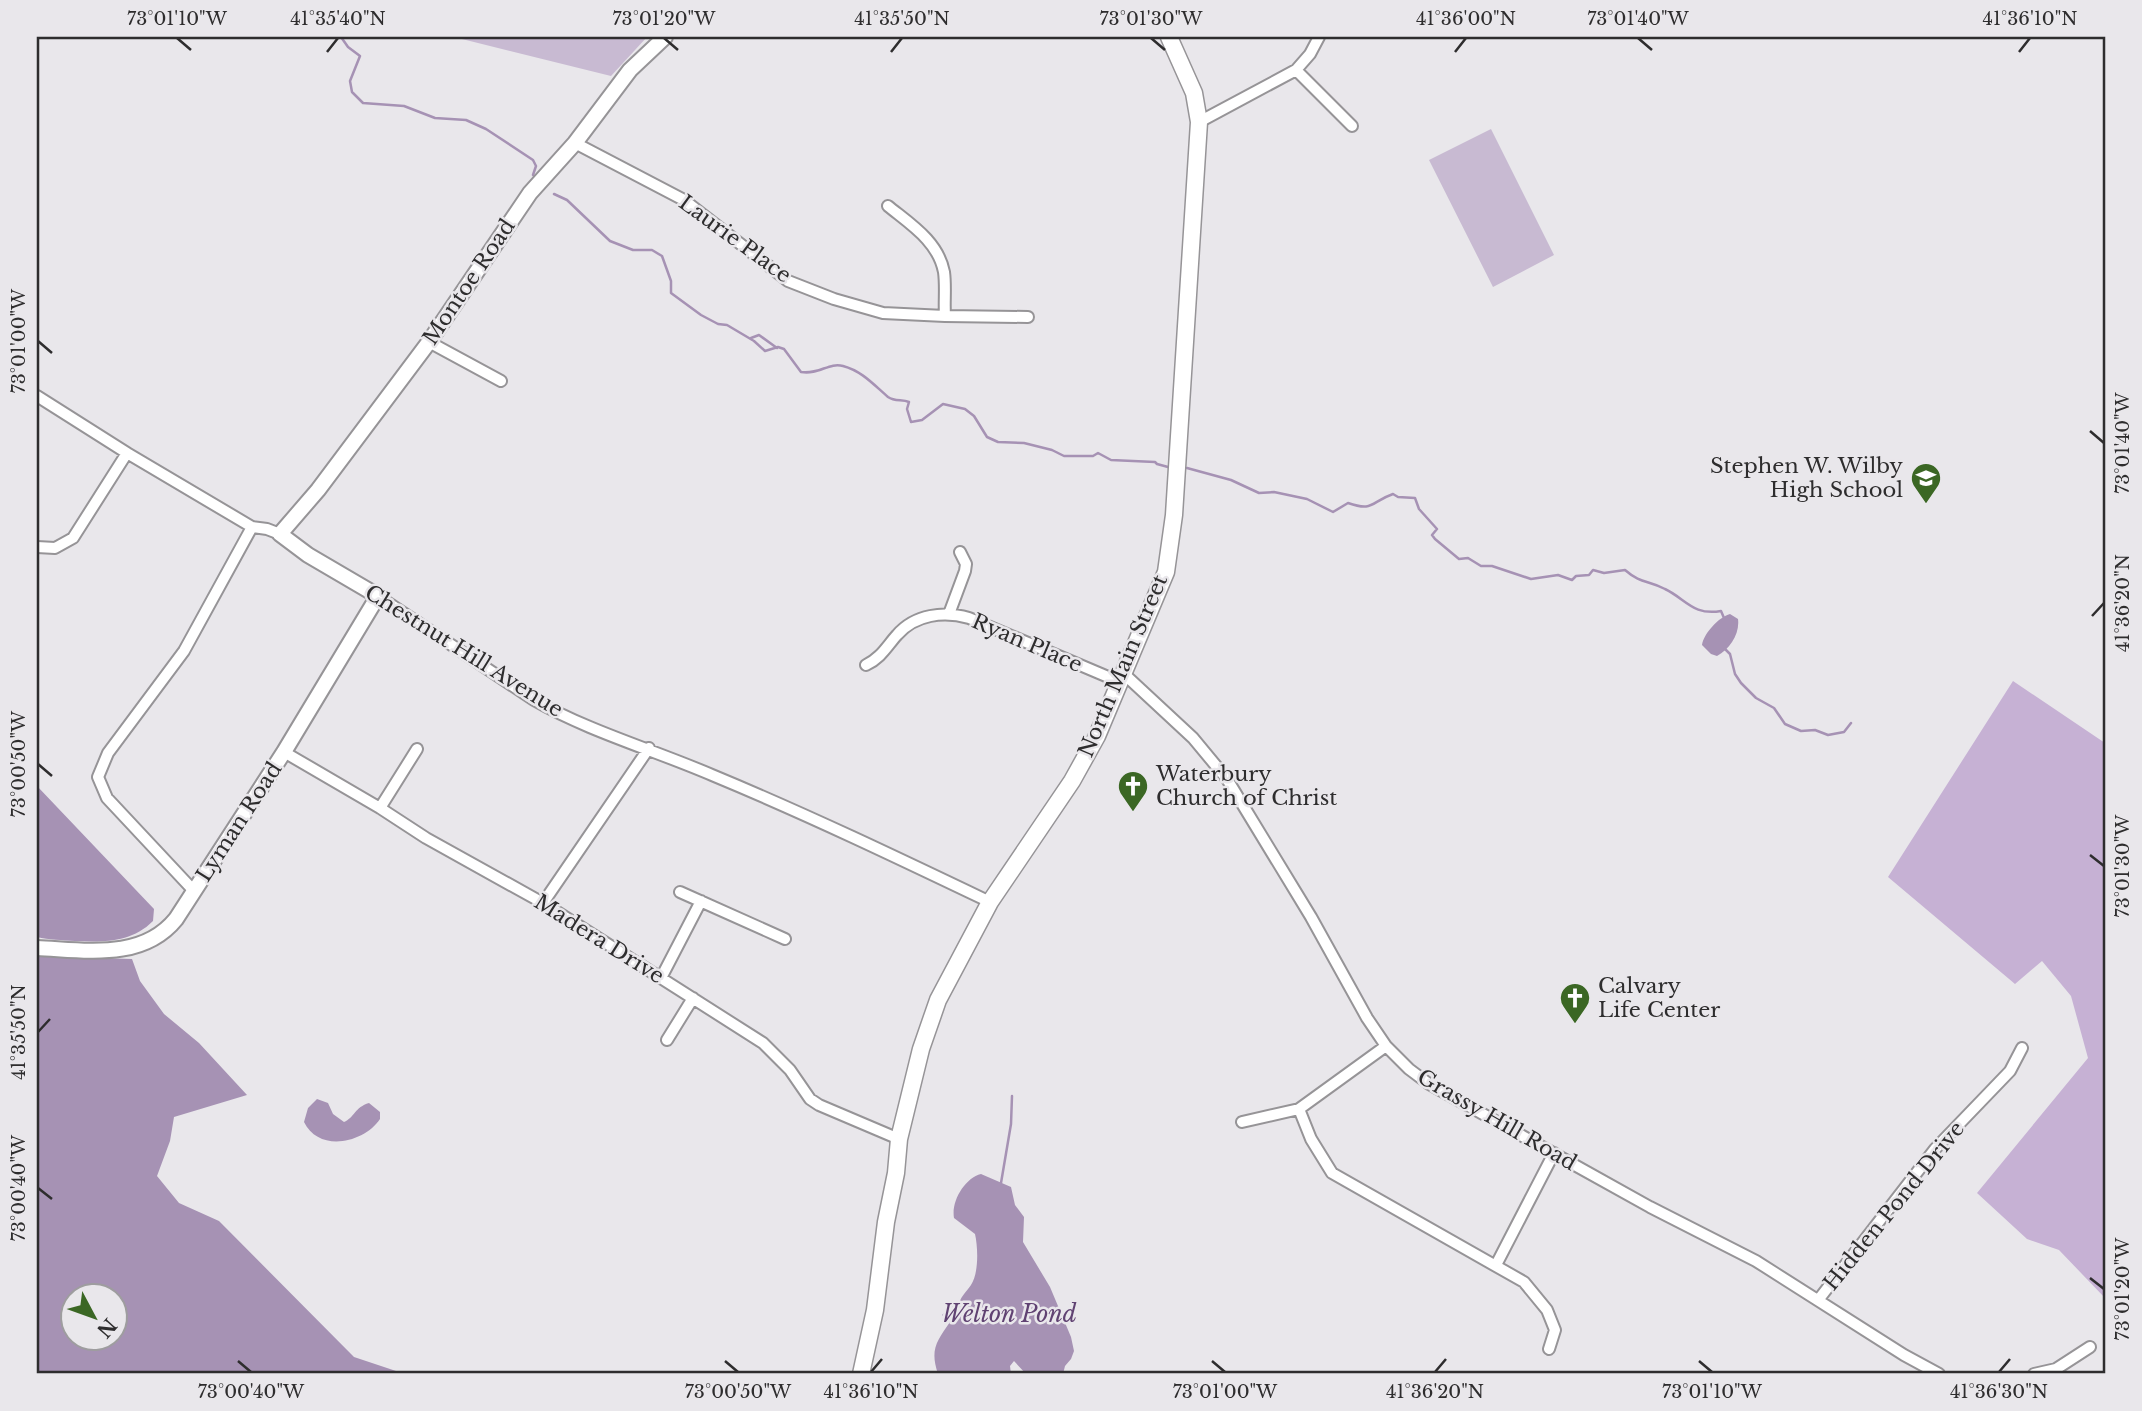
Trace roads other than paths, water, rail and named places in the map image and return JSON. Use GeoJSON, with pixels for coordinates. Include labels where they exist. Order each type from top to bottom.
{"type":"FeatureCollection","features":[{"type":"Feature","properties":{"kind":"main road","name":"North Main Street"},"geometry":{"type":"LineString","coordinates":[[861,1374],[875,1310],[899,1139],[921,1048],[938,1000],[989,902],[1072,781],[1097,736],[1166,572],[1174,515],[1199,122],[1194,93],[1168,37]]}},
{"type":"Feature","properties":{"kind":"street","name":"Montoe Road"},"geometry":{"type":"LineString","coordinates":[[280,534],[317,490],[429,342],[530,192],[575,143],[630,70],[664,37]]}},
{"type":"Feature","properties":{"kind":"street"},"geometry":{"type":"LineString","coordinates":[[1199,122],[1296,70],[1310,54],[1319,37]]}},
{"type":"Feature","properties":{"kind":"street"},"geometry":{"type":"LineString","coordinates":[[1296,70],[1352,126]]}},
{"type":"Feature","properties":{"kind":"street","name":"Laurie Place"},"geometry":{"type":"LineString","coordinates":[[575,143],[684,200],[788,281],[834,299],[883,313],[1028,317]]}},
{"type":"Feature","properties":{"kind":"street"},"geometry":{"type":"LineString","coordinates":[[888,206],[925,236],[937,253],[944,272],[945,316]]}},
{"type":"Feature","properties":{"kind":"street"},"geometry":{"type":"LineString","coordinates":[[429,342],[501,381]]}},
{"type":"Feature","properties":{"kind":"street","name":"Chestnut Hill Avenue"},"geometry":{"type":"LineString","coordinates":[[37,396],[253,527],[280,534],[308,555],[378,596],[552,710],[806,814],[989,902]]}},
{"type":"Feature","properties":{"kind":"street"},"geometry":{"type":"LineString","coordinates":[[37,547],[55,548],[73,538],[127,453]]}},
{"type":"Feature","properties":{"kind":"street"},"geometry":{"type":"LineString","coordinates":[[194,891],[107,798],[98,777],[108,753],[184,651],[253,527]]}},
{"type":"Feature","properties":{"kind":"street"},"geometry":{"type":"LineString","coordinates":[[949,614],[965,571],[960,552]]}},
{"type":"Feature","properties":{"kind":"street","name":"Lyman Road"},"geometry":{"type":"LineString","coordinates":[[37,947],[104,951],[144,944],[169,928],[284,752],[378,596]]}},
{"type":"Feature","properties":{"kind":"street","name":"Ryan Place"},"geometry":{"type":"LineString","coordinates":[[866,665],[880,656],[908,626],[930,616],[949,614],[969,618],[1121,677]]}},
{"type":"Feature","properties":{"kind":"street","name":"Grassy Hill Road"},"geometry":{"type":"LineString","coordinates":[[1121,677],[1193,738],[1227,779],[1311,917],[1367,1018],[1386,1046],[1409,1069],[1429,1084],[1650,1207],[1756,1261],[1904,1355],[1939,1374]]}},
{"type":"Feature","properties":{"kind":"street"},"geometry":{"type":"LineString","coordinates":[[543,903],[649,748]]}},
{"type":"Feature","properties":{"kind":"street"},"geometry":{"type":"LineString","coordinates":[[380,808],[417,749]]}},
{"type":"Feature","properties":{"kind":"street","name":"Madera Drive"},"geometry":{"type":"LineString","coordinates":[[284,752],[426,838],[543,903],[763,1043],[790,1070],[810,1099],[819,1105],[899,1139]]}},
{"type":"Feature","properties":{"kind":"street"},"geometry":{"type":"LineString","coordinates":[[680,892],[785,939]]}},
{"type":"Feature","properties":{"kind":"street"},"geometry":{"type":"LineString","coordinates":[[661,978],[701,901]]}},
{"type":"Feature","properties":{"kind":"street"},"geometry":{"type":"LineString","coordinates":[[667,1040],[693,998]]}},
{"type":"Feature","properties":{"kind":"street"},"geometry":{"type":"LineString","coordinates":[[1242,1122],[1300,1109],[1386,1046]]}},
{"type":"Feature","properties":{"kind":"street","name":"Hidden Pond Drive"},"geometry":{"type":"LineString","coordinates":[[1819,1299],[1935,1149],[2010,1072],[2022,1048]]}},
{"type":"Feature","properties":{"kind":"street"},"geometry":{"type":"LineString","coordinates":[[1300,1109],[1311,1139],[1332,1172],[1524,1282],[1547,1310],[1555,1330],[1549,1349]]}},
{"type":"Feature","properties":{"kind":"street"},"geometry":{"type":"LineString","coordinates":[[1496,1265],[1554,1153]]}},
{"type":"Feature","properties":{"kind":"street"},"geometry":{"type":"LineString","coordinates":[[2034,1374],[2058,1372],[2090,1347]]}},
{"type":"Feature","properties":{"kind":"water"},"geometry":{"type":"Polygon","coordinates":[[[1730,614],[1738,619],[1736,635],[1722,653],[1717,656],[1711,654],[1702,645],[1703,640],[1717,622],[1730,614]]]}},
{"type":"Feature","properties":{"kind":"water"},"geometry":{"type":"Polygon","coordinates":[[[37,786],[154,909],[153,921],[145,928],[136,934],[107,941],[37,937],[37,786]]]}},
{"type":"Feature","properties":{"kind":"water"},"geometry":{"type":"Polygon","coordinates":[[[37,956],[132,959],[140,981],[164,1014],[199,1043],[247,1095],[174,1117],[170,1141],[157,1176],[179,1203],[219,1221],[354,1357],[405,1374],[37,1374],[37,956]]]}},
{"type":"Feature","properties":{"kind":"water"},"geometry":{"type":"Polygon","coordinates":[[[317,1099],[328,1103],[333,1114],[344,1122],[369,1103],[380,1112],[380,1119],[373,1127],[353,1139],[330,1141],[320,1138],[311,1132],[304,1122],[308,1108],[317,1099]]]}},
{"type":"Feature","properties":{"kind":"water","name":"Welton Pond"},"geometry":{"type":"Polygon","coordinates":[[[981,1174],[1011,1187],[1015,1205],[1024,1217],[1023,1242],[1050,1287],[1071,1337],[1074,1351],[1063,1374],[1026,1374],[1014,1361],[1010,1366],[1011,1374],[938,1374],[936,1346],[950,1322],[942,1315],[952,1305],[959,1303],[974,1280],[977,1267],[975,1234],[954,1218],[955,1205],[965,1185],[981,1174]]]}},
{"type":"Feature","properties":{"kind":"waterway"},"geometry":{"type":"LineString","coordinates":[[341,37],[348,47],[360,56],[350,81],[352,92],[363,103],[404,106],[435,118],[466,120],[486,129],[533,160],[536,166],[533,175],[536,177]]}},
{"type":"Feature","properties":{"kind":"waterway"},"geometry":{"type":"LineString","coordinates":[[554,194],[567,200],[610,241],[633,250],[652,250],[662,256],[671,281],[671,293],[701,315],[718,324],[727,325],[765,351],[778,347],[784,349],[801,372],[813,372],[838,365],[856,371],[891,399],[909,402],[907,409],[911,422],[922,420],[943,404],[965,409],[974,416],[987,437],[998,442],[1024,443],[1064,456],[1093,456],[1098,453],[1111,460],[1155,462],[1168,467]]}},
{"type":"Feature","properties":{"kind":"waterway"},"geometry":{"type":"LineString","coordinates":[[751,338],[759,335],[777,348]]}},
{"type":"Feature","properties":{"kind":"waterway"},"geometry":{"type":"LineString","coordinates":[[1187,468],[1231,480],[1259,493],[1274,492],[1307,499],[1333,512],[1348,503],[1363,507],[1372,505],[1393,494],[1415,498],[1419,509],[1437,529],[1432,535],[1459,559],[1468,558],[1481,566],[1492,566],[1531,579],[1558,575],[1572,580],[1576,576],[1589,575],[1593,570],[1604,573],[1625,570],[1636,578],[1665,589],[1697,609],[1721,611],[1724,618]]}},
{"type":"Feature","properties":{"kind":"waterway"},"geometry":{"type":"LineString","coordinates":[[1725,649],[1730,654],[1735,674],[1741,683],[1756,698],[1774,708],[1785,724],[1801,731],[1815,730],[1828,735],[1844,732],[1851,723]]}},
{"type":"Feature","properties":{"kind":"waterway"},"geometry":{"type":"LineString","coordinates":[[1001,1183],[1011,1124],[1012,1096]]}},
{"type":"Feature","properties":{"kind":"place","name":"Stephen W. Wilby High School"},"geometry":{"type":"Point","coordinates":[1926,505]}},
{"type":"Feature","properties":{"kind":"place","name":"Waterbury Church of Christ"},"geometry":{"type":"Point","coordinates":[1133,813]}},
{"type":"Feature","properties":{"kind":"place","name":"Calvary Life Center"},"geometry":{"type":"Point","coordinates":[1575,1025]}}]}
